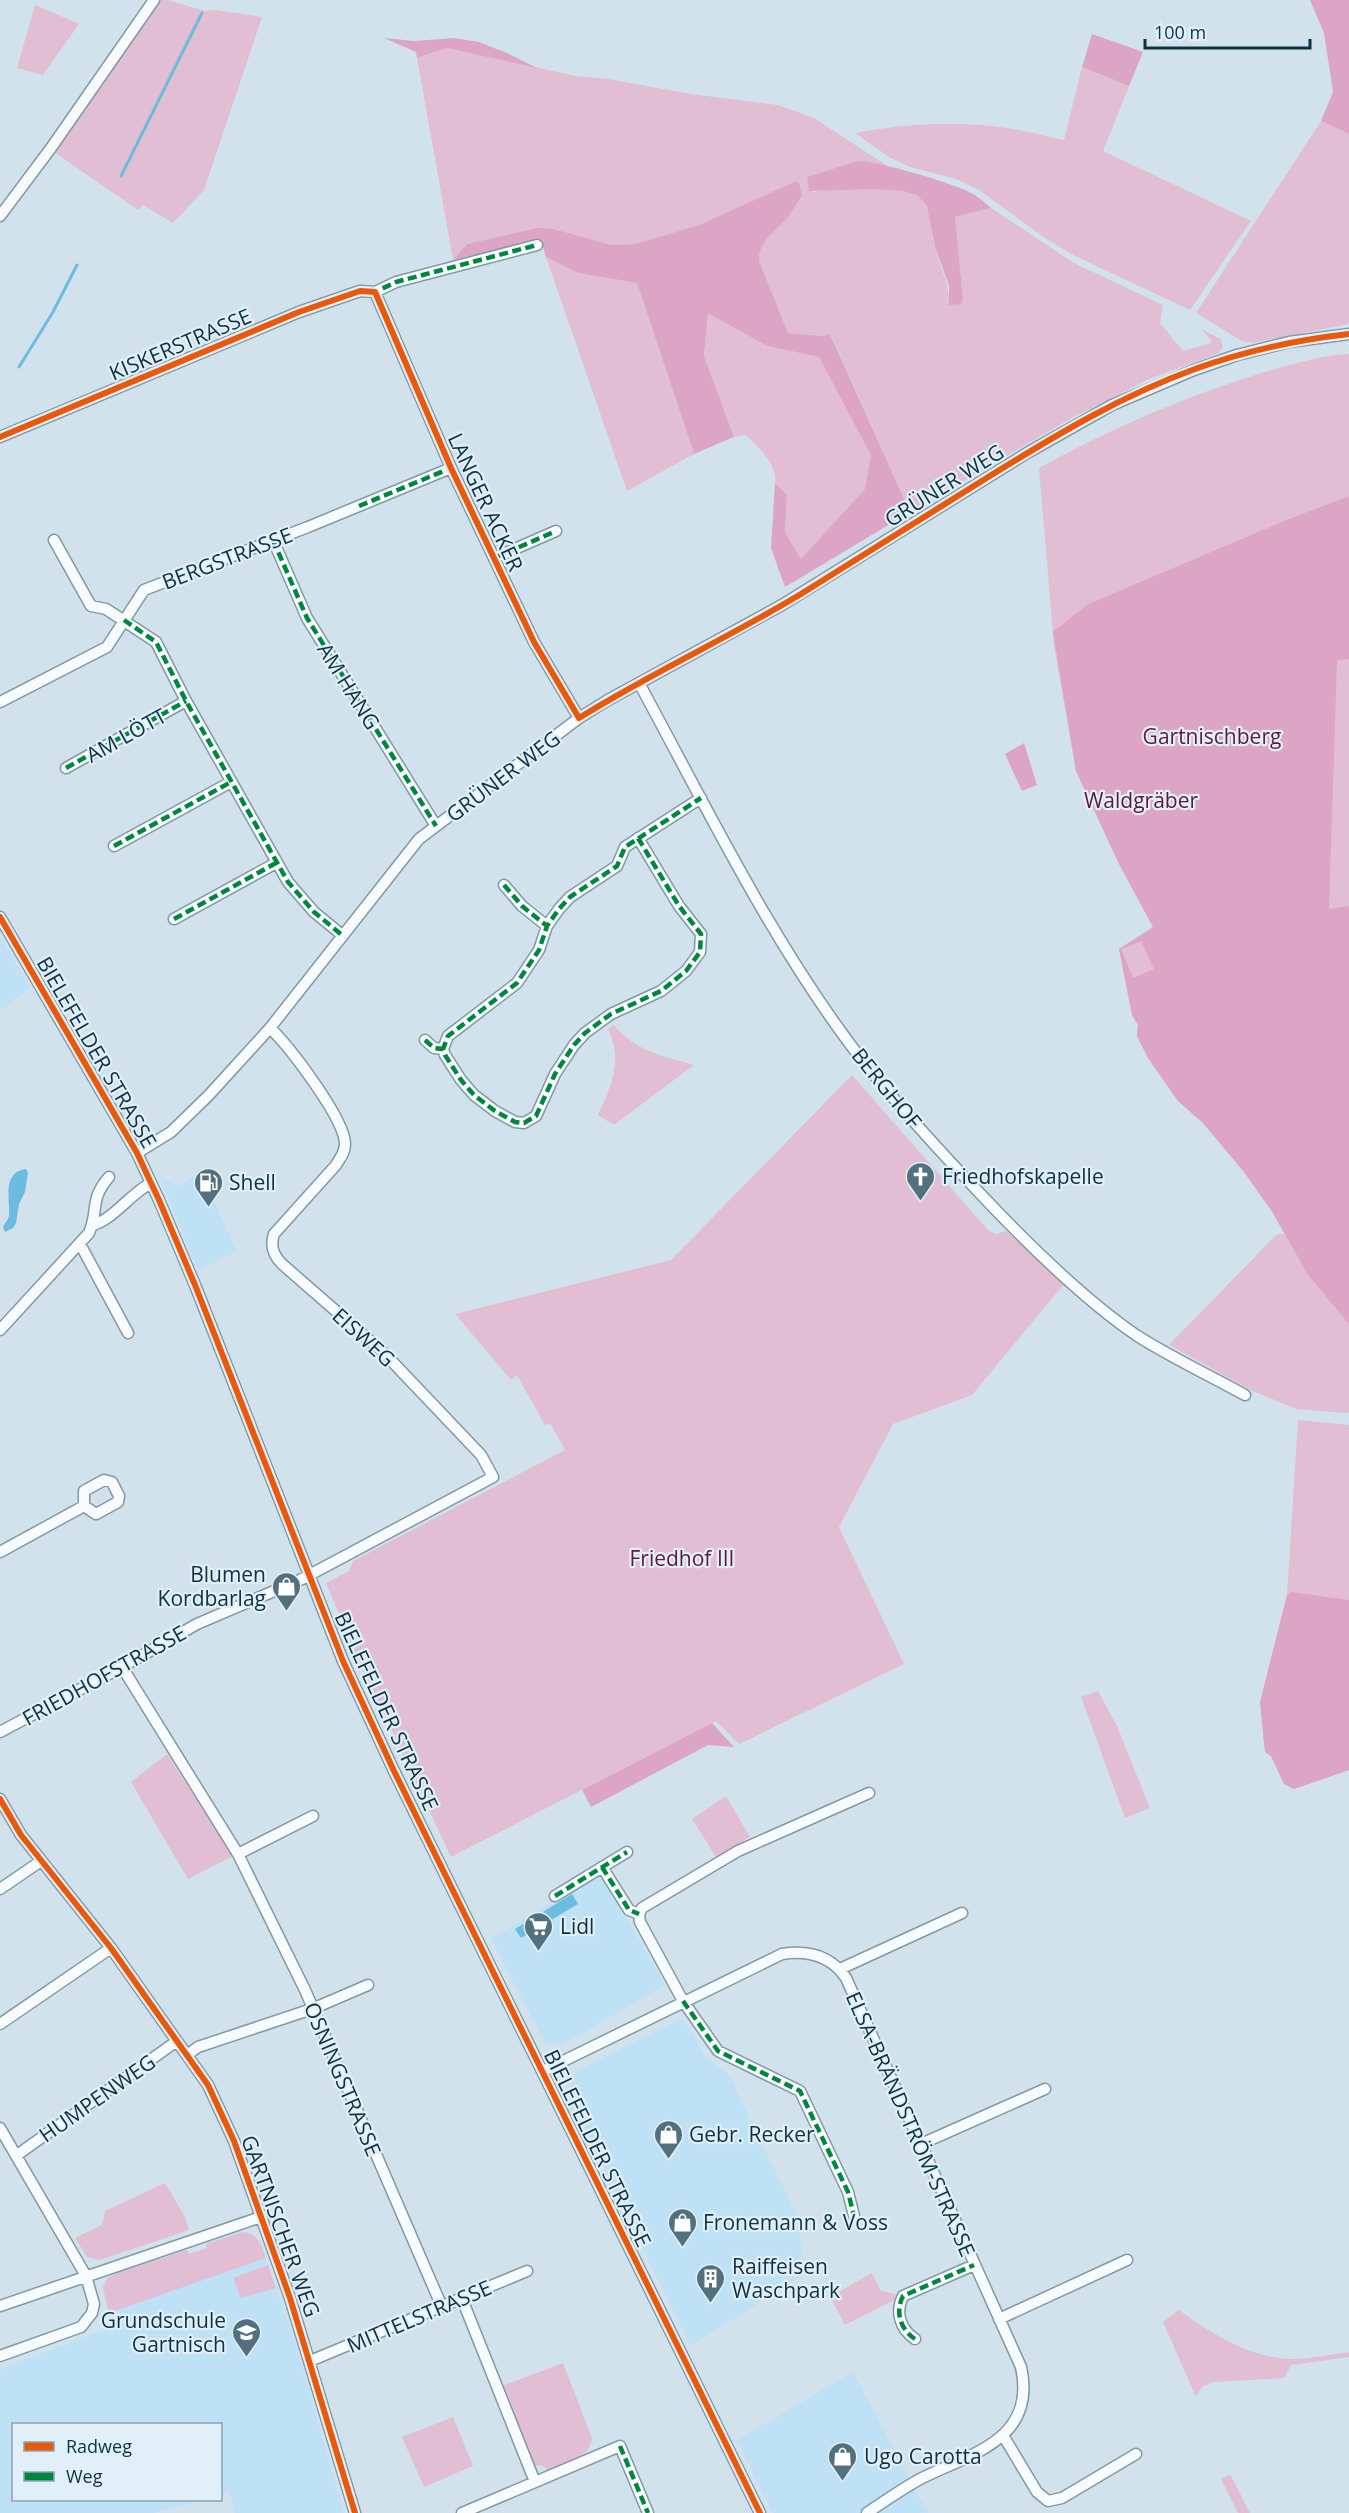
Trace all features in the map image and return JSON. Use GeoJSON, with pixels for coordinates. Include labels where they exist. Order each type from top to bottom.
{"type":"FeatureCollection","features":[{"type":"Feature","properties":{"kind":"street"},"geometry":{"type":"LineString","coordinates":[[0,216],[154,0]]}},
{"type":"Feature","properties":{"kind":"street","name":"KISKERSTRASSE"},"geometry":{"type":"LineString","coordinates":[[0,437],[299,312],[360,291],[375,292],[396,282],[537,245]]}},
{"type":"Feature","properties":{"kind":"street","name":"LANGER ACKER"},"geometry":{"type":"LineString","coordinates":[[375,292],[451,468],[534,642],[579,718]]}},
{"type":"Feature","properties":{"kind":"street","name":"GRÜNER WEG"},"geometry":{"type":"LineString","coordinates":[[136,1153],[179,1124],[209,1095],[270,1028],[419,839],[579,718],[782,605],[1027,453],[1112,405],[1184,374],[1237,355],[1290,342],[1349,334]]}},
{"type":"Feature","properties":{"kind":"street","name":"BERGSTRASSE"},"geometry":{"type":"LineString","coordinates":[[0,702],[107,647],[144,590],[451,468]]}},
{"type":"Feature","properties":{"kind":"street","name":"LANGER ACKER"},"geometry":{"type":"LineString","coordinates":[[494,558],[556,531]]}},
{"type":"Feature","properties":{"kind":"street","name":"AM LÖTT"},"geometry":{"type":"LineString","coordinates":[[54,540],[91,606],[106,609],[156,642],[186,701],[288,882],[314,912],[342,935]]}},
{"type":"Feature","properties":{"kind":"street","name":"AM HANG"},"geometry":{"type":"LineString","coordinates":[[273,540],[307,618],[436,826]]}},
{"type":"Feature","properties":{"kind":"street","name":"BERGHOF"},"geometry":{"type":"LineString","coordinates":[[639,683],[767,915],[809,984],[865,1064],[934,1146],[1029,1244],[1080,1290],[1135,1334],[1245,1395]]}},
{"type":"Feature","properties":{"kind":"street","name":"AM LÖTT"},"geometry":{"type":"LineString","coordinates":[[66,768],[186,701]]}},
{"type":"Feature","properties":{"kind":"street"},"geometry":{"type":"LineString","coordinates":[[114,846],[231,782]]}},
{"type":"Feature","properties":{"kind":"street"},"geometry":{"type":"LineString","coordinates":[[638,838],[700,934],[702,941],[700,952],[686,971],[661,991],[611,1014],[585,1033],[555,1074],[536,1116],[524,1123],[506,1118],[474,1095],[448,1063],[443,1049],[448,1036],[496,1002],[517,983],[539,950],[548,926],[570,897],[617,866],[624,848],[638,838],[701,798]]}},
{"type":"Feature","properties":{"kind":"street"},"geometry":{"type":"LineString","coordinates":[[174,919],[276,863]]}},
{"type":"Feature","properties":{"kind":"street"},"geometry":{"type":"LineString","coordinates":[[504,885],[522,906],[548,926]]}},
{"type":"Feature","properties":{"kind":"street","name":"BIELEFELDER STRASSE"},"geometry":{"type":"LineString","coordinates":[[0,917],[151,1183],[195,1285],[343,1661],[394,1771],[760,2513]]}},
{"type":"Feature","properties":{"kind":"street","name":"EISWEG"},"geometry":{"type":"LineString","coordinates":[[270,1028],[284,1041],[336,1116],[345,1142],[343,1154],[336,1165],[278,1227],[272,1241],[273,1253],[282,1264],[384,1353],[481,1455],[493,1477],[308,1576]]}},
{"type":"Feature","properties":{"kind":"street"},"geometry":{"type":"LineString","coordinates":[[425,1040],[434,1048],[443,1049]]}},
{"type":"Feature","properties":{"kind":"street"},"geometry":{"type":"LineString","coordinates":[[1,1327],[80,1244],[92,1225],[99,1188],[109,1177]]}},
{"type":"Feature","properties":{"kind":"street"},"geometry":{"type":"LineString","coordinates":[[92,1225],[102,1222],[128,1198],[151,1183]]}},
{"type":"Feature","properties":{"kind":"street"},"geometry":{"type":"LineString","coordinates":[[80,1244],[128,1333]]}},
{"type":"Feature","properties":{"kind":"street"},"geometry":{"type":"LineString","coordinates":[[0,1552],[84,1506]]}},
{"type":"Feature","properties":{"kind":"street","name":"FRIEDHOFSTRASSE"},"geometry":{"type":"LineString","coordinates":[[0,1732],[197,1624],[308,1576]]}},
{"type":"Feature","properties":{"kind":"street","name":"OSNINGSTRASSE"},"geometry":{"type":"LineString","coordinates":[[122,1667],[238,1854],[305,1990],[442,2307]]}},
{"type":"Feature","properties":{"kind":"street"},"geometry":{"type":"LineString","coordinates":[[854,2216],[848,2192],[800,2091],[718,2051],[683,2001],[640,1922],[639,1914],[642,1908],[738,1851],[868,1793]]}},
{"type":"Feature","properties":{"kind":"street","name":"GARTNISCHER WEG"},"geometry":{"type":"LineString","coordinates":[[0,1799],[41,1861],[111,1948],[208,2085],[234,2141],[261,2217],[310,2361],[355,2513]]}},
{"type":"Feature","properties":{"kind":"street"},"geometry":{"type":"LineString","coordinates":[[238,1854],[313,1816]]}},
{"type":"Feature","properties":{"kind":"street"},"geometry":{"type":"LineString","coordinates":[[555,1896],[627,1852]]}},
{"type":"Feature","properties":{"kind":"street"},"geometry":{"type":"LineString","coordinates":[[0,1889],[41,1861]]}},
{"type":"Feature","properties":{"kind":"street"},"geometry":{"type":"LineString","coordinates":[[602,1867],[629,1910],[639,1914]]}},
{"type":"Feature","properties":{"kind":"street"},"geometry":{"type":"LineString","coordinates":[[840,1970],[962,1913]]}},
{"type":"Feature","properties":{"kind":"street"},"geometry":{"type":"LineString","coordinates":[[0,2024],[111,1948]]}},
{"type":"Feature","properties":{"kind":"street","name":"ELSA-BRÄNDSTRÖM-STRASSE"},"geometry":{"type":"LineString","coordinates":[[543,2071],[783,1954],[809,1953],[821,1957],[840,1970],[846,1978],[1021,2367],[1025,2397],[1020,2413],[1004,2437]]}},
{"type":"Feature","properties":{"kind":"street","name":"HUMPENWEG"},"geometry":{"type":"LineString","coordinates":[[187,2055],[198,2047],[312,2009],[368,1985]]}},
{"type":"Feature","properties":{"kind":"street","name":"HUMPENWEG"},"geometry":{"type":"LineString","coordinates":[[17,2155],[177,2041]]}},
{"type":"Feature","properties":{"kind":"street"},"geometry":{"type":"LineString","coordinates":[[921,2145],[1045,2089]]}},
{"type":"Feature","properties":{"kind":"street"},"geometry":{"type":"LineString","coordinates":[[0,2128],[86,2276],[94,2304],[87,2321],[81,2327],[0,2356]]}},
{"type":"Feature","properties":{"kind":"street"},"geometry":{"type":"LineString","coordinates":[[0,2306],[261,2217]]}},
{"type":"Feature","properties":{"kind":"street"},"geometry":{"type":"LineString","coordinates":[[999,2319],[1127,2260]]}},
{"type":"Feature","properties":{"kind":"street"},"geometry":{"type":"LineString","coordinates":[[915,2339],[908,2334],[898,2315],[898,2306],[903,2296],[974,2265]]}},
{"type":"Feature","properties":{"kind":"street","name":"MITTELSTRASSE"},"geometry":{"type":"LineString","coordinates":[[310,2361],[527,2271]]}},
{"type":"Feature","properties":{"kind":"street"},"geometry":{"type":"LineString","coordinates":[[462,2299],[535,2482]]}},
{"type":"Feature","properties":{"kind":"street"},"geometry":{"type":"LineString","coordinates":[[867,2513],[918,2480],[1004,2437],[1037,2492],[1048,2501],[1062,2498],[1136,2454]]}},
{"type":"Feature","properties":{"kind":"street"},"geometry":{"type":"LineString","coordinates":[[462,2513],[620,2446],[648,2513]]}},
{"type":"Feature","properties":{"kind":"shaded area"},"geometry":{"type":"Polygon","coordinates":[[[0,936],[30,988],[0,1011],[0,936]]]}},
{"type":"Feature","properties":{"kind":"shaded area"},"geometry":{"type":"Polygon","coordinates":[[[200,1170],[237,1252],[198,1270],[159,1176],[177,1186],[182,1185],[200,1170]]]}},
{"type":"Feature","properties":{"kind":"shaded area"},"geometry":{"type":"Polygon","coordinates":[[[595,1876],[604,1879],[665,1985],[562,2045],[545,2043],[491,1939],[595,1876]]]}},
{"type":"Feature","properties":{"kind":"shaded area"},"geometry":{"type":"Polygon","coordinates":[[[683,2018],[706,2058],[728,2073],[798,2218],[805,2274],[690,2346],[568,2093],[576,2071],[683,2018]]]}},
{"type":"Feature","properties":{"kind":"shaded area"},"geometry":{"type":"Polygon","coordinates":[[[239,2232],[251,2233],[261,2244],[295,2342],[344,2513],[235,2513],[229,2491],[222,2493],[222,2423],[12,2423],[12,2501],[196,2501],[155,2513],[0,2513],[0,2369],[114,2326],[103,2292],[104,2282],[110,2275],[187,2250],[189,2254],[207,2248],[206,2244],[239,2232]]]}},
{"type":"Feature","properties":{"kind":"shaded area"},"geometry":{"type":"Polygon","coordinates":[[[853,2372],[928,2513],[773,2513],[737,2440],[853,2372]]]}},
{"type":"Feature","properties":{"kind":"green space"},"geometry":{"type":"Polygon","coordinates":[[[158,0],[168,0],[205,11],[216,10],[262,17],[204,190],[173,223],[143,205],[138,210],[54,152],[158,0]]]}},
{"type":"Feature","properties":{"kind":"green space"},"geometry":{"type":"Polygon","coordinates":[[[1310,0],[1349,0],[1349,134],[1321,121],[1333,92],[1324,33],[1310,0]]]}},
{"type":"Feature","properties":{"kind":"green space"},"geometry":{"type":"Polygon","coordinates":[[[35,5],[79,24],[43,75],[17,68],[35,5]]]}},
{"type":"Feature","properties":{"kind":"green space"},"geometry":{"type":"Polygon","coordinates":[[[1092,34],[1143,52],[1129,86],[1082,67],[1092,34]]]}},
{"type":"Feature","properties":{"kind":"green space"},"geometry":{"type":"Polygon","coordinates":[[[384,38],[414,41],[454,38],[479,42],[537,68],[447,48],[417,58],[416,52],[384,38]]]}},
{"type":"Feature","properties":{"kind":"green space"},"geometry":{"type":"Polygon","coordinates":[[[447,48],[576,76],[778,105],[814,118],[889,167],[857,161],[807,177],[812,192],[854,188],[888,189],[904,191],[924,202],[929,212],[949,305],[963,299],[955,217],[991,208],[1074,263],[1163,305],[1160,323],[1183,351],[1211,343],[1201,329],[1221,339],[1223,347],[1219,353],[1149,379],[1070,419],[910,512],[831,335],[788,333],[759,261],[765,242],[788,217],[802,196],[796,181],[699,225],[635,244],[611,245],[554,229],[467,244],[453,260],[417,58],[447,48]]]}},
{"type":"Feature","properties":{"kind":"green space"},"geometry":{"type":"Polygon","coordinates":[[[1082,67],[1129,86],[1103,151],[1251,221],[1190,310],[1075,256],[1045,238],[979,190],[956,179],[910,167],[889,157],[855,133],[914,125],[974,124],[1019,130],[1064,140],[1082,67]]]}},
{"type":"Feature","properties":{"kind":"green space"},"geometry":{"type":"Polygon","coordinates":[[[1321,121],[1349,134],[1349,324],[1252,343],[1242,341],[1196,313],[1321,121]]]}},
{"type":"Feature","properties":{"kind":"green space"},"geometry":{"type":"Polygon","coordinates":[[[857,161],[895,168],[955,186],[982,200],[991,208],[955,217],[963,299],[961,304],[949,305],[949,286],[935,247],[927,206],[918,196],[903,191],[875,189],[809,191],[807,177],[857,161]]]}},
{"type":"Feature","properties":{"kind":"green space"},"geometry":{"type":"Polygon","coordinates":[[[796,181],[799,183],[802,196],[788,217],[765,242],[759,261],[788,333],[823,336],[830,334],[910,512],[785,587],[771,548],[775,483],[787,495],[785,532],[801,559],[865,489],[871,455],[819,357],[767,346],[708,313],[704,356],[734,437],[694,454],[637,283],[578,273],[546,257],[541,240],[453,260],[467,244],[537,228],[554,229],[611,245],[635,244],[699,225],[796,181]]]}},
{"type":"Feature","properties":{"kind":"green space"},"geometry":{"type":"Polygon","coordinates":[[[546,257],[578,273],[637,283],[694,454],[627,491],[546,257]]]}},
{"type":"Feature","properties":{"kind":"green space"},"geometry":{"type":"Polygon","coordinates":[[[708,312],[767,346],[819,357],[872,455],[866,489],[801,559],[785,532],[787,496],[775,483],[770,463],[746,435],[734,437],[704,356],[708,312]]]}},
{"type":"Feature","properties":{"kind":"green space","name":"Gartnischberg"},"geometry":{"type":"Polygon","coordinates":[[[1349,354],[1349,496],[1286,520],[1088,604],[1349,581],[1349,1412],[1346,1413],[1296,1409],[1253,1391],[1169,1345],[1277,1234],[1284,1234],[1273,1213],[1244,1172],[1203,1123],[1178,1101],[1148,1058],[1137,1036],[1138,1025],[1132,1015],[1119,949],[1153,927],[1119,864],[1076,771],[1054,646],[1039,468],[1122,426],[1209,391],[1298,363],[1349,354]]]}},
{"type":"Feature","properties":{"kind":"green space","name":"Gartnischberg"},"geometry":{"type":"Polygon","coordinates":[[[1349,496],[1349,659],[1337,660],[1329,909],[1349,906],[1349,1324],[1308,1275],[1273,1213],[1244,1172],[1203,1123],[1178,1101],[1148,1058],[1137,1036],[1138,1025],[1132,1015],[1119,949],[1153,927],[1119,864],[1076,771],[1053,632],[1088,604],[1286,520],[1349,496]],[[1141,941],[1121,949],[1133,978],[1154,969],[1141,941]]]}},
{"type":"Feature","properties":{"kind":"green space","name":"Waldgräber"},"geometry":{"type":"Polygon","coordinates":[[[1024,743],[1037,785],[1022,791],[1005,754],[1024,743]]]}},
{"type":"Feature","properties":{"kind":"green space"},"geometry":{"type":"Polygon","coordinates":[[[614,1025],[632,1042],[651,1052],[694,1065],[614,1125],[598,1115],[614,1073],[615,1052],[608,1029],[614,1025]]]}},
{"type":"Feature","properties":{"kind":"green space","name":"Friedhof III"},"geometry":{"type":"Polygon","coordinates":[[[852,1075],[988,1230],[996,1234],[1006,1231],[1064,1284],[972,1395],[893,1424],[839,1527],[904,1664],[739,1744],[716,1721],[451,1857],[359,1661],[326,1583],[349,1571],[353,1561],[565,1450],[550,1423],[545,1425],[517,1375],[511,1380],[455,1314],[671,1260],[852,1075]]]}},
{"type":"Feature","properties":{"kind":"green space"},"geometry":{"type":"Polygon","coordinates":[[[1298,1420],[1349,1425],[1349,1770],[1294,1789],[1284,1784],[1271,1756],[1265,1752],[1260,1702],[1287,1595],[1298,1420]]]}},
{"type":"Feature","properties":{"kind":"green space"},"geometry":{"type":"Polygon","coordinates":[[[1291,1592],[1349,1600],[1349,1770],[1294,1789],[1284,1784],[1271,1756],[1265,1752],[1260,1702],[1287,1595],[1291,1592]]]}},
{"type":"Feature","properties":{"kind":"green space"},"geometry":{"type":"Polygon","coordinates":[[[1098,1691],[1117,1726],[1150,1808],[1125,1818],[1081,1697],[1098,1691]]]}},
{"type":"Feature","properties":{"kind":"green space"},"geometry":{"type":"Polygon","coordinates":[[[712,1723],[734,1747],[708,1745],[591,1807],[582,1790],[712,1723]]]}},
{"type":"Feature","properties":{"kind":"green space"},"geometry":{"type":"Polygon","coordinates":[[[167,1754],[233,1856],[188,1879],[131,1782],[167,1754]]]}},
{"type":"Feature","properties":{"kind":"green space"},"geometry":{"type":"Polygon","coordinates":[[[726,1796],[750,1837],[716,1857],[692,1819],[726,1796]]]}},
{"type":"Feature","properties":{"kind":"green space"},"geometry":{"type":"Polygon","coordinates":[[[165,2183],[184,2215],[189,2230],[100,2260],[87,2257],[75,2238],[102,2225],[105,2211],[165,2183]]]}},
{"type":"Feature","properties":{"kind":"green space"},"geometry":{"type":"Polygon","coordinates":[[[243,2232],[256,2238],[266,2258],[109,2313],[103,2287],[107,2279],[115,2273],[187,2250],[189,2254],[207,2248],[206,2244],[243,2232]]]}},
{"type":"Feature","properties":{"kind":"green space"},"geometry":{"type":"Polygon","coordinates":[[[268,2265],[276,2288],[241,2298],[233,2278],[268,2265]]]}},
{"type":"Feature","properties":{"kind":"green space"},"geometry":{"type":"Polygon","coordinates":[[[872,2273],[881,2291],[896,2294],[894,2300],[845,2325],[830,2297],[872,2273]]]}},
{"type":"Feature","properties":{"kind":"green space"},"geometry":{"type":"Polygon","coordinates":[[[1179,2310],[1233,2344],[1263,2355],[1300,2359],[1349,2352],[1349,2357],[1291,2365],[1284,2378],[1213,2382],[1202,2387],[1196,2397],[1163,2322],[1179,2310]]]}},
{"type":"Feature","properties":{"kind":"green space"},"geometry":{"type":"Polygon","coordinates":[[[563,2363],[592,2438],[590,2445],[582,2455],[547,2470],[543,2466],[534,2465],[502,2386],[563,2363]]]}},
{"type":"Feature","properties":{"kind":"green space"},"geometry":{"type":"Polygon","coordinates":[[[453,2417],[473,2466],[424,2487],[402,2437],[453,2417]]]}},
{"type":"Feature","properties":{"kind":"green space"},"geometry":{"type":"Polygon","coordinates":[[[1230,2474],[1250,2513],[1238,2513],[1221,2479],[1230,2474]]]}},
{"type":"Feature","properties":{"kind":"water"},"geometry":{"type":"Polygon","coordinates":[[[26,1169],[28,1173],[25,1192],[19,1204],[16,1223],[13,1228],[5,1232],[3,1227],[9,1216],[10,1181],[18,1171],[26,1169]]]}},
{"type":"Feature","properties":{"kind":"water"},"geometry":{"type":"Polygon","coordinates":[[[572,1894],[578,1904],[521,1938],[515,1929],[572,1894]]]}},
{"type":"Feature","properties":{"kind":"waterway"},"geometry":{"type":"LineString","coordinates":[[121,176],[202,13]]}},
{"type":"Feature","properties":{"kind":"waterway"},"geometry":{"type":"LineString","coordinates":[[19,367],[53,312],[77,265]]}},
{"type":"Feature","properties":{"kind":"marked path"},"geometry":{"type":"LineString","coordinates":[[370,292],[396,282],[537,245]]}},
{"type":"Feature","properties":{"kind":"marked path"},"geometry":{"type":"LineString","coordinates":[[359,506],[451,468]]}},
{"type":"Feature","properties":{"kind":"marked path"},"geometry":{"type":"LineString","coordinates":[[494,558],[556,531]]}},
{"type":"Feature","properties":{"kind":"marked path"},"geometry":{"type":"LineString","coordinates":[[273,540],[307,618],[436,826]]}},
{"type":"Feature","properties":{"kind":"marked path"},"geometry":{"type":"LineString","coordinates":[[124,620],[156,642],[186,701],[288,882],[314,912],[342,935]]}},
{"type":"Feature","properties":{"kind":"marked path"},"geometry":{"type":"LineString","coordinates":[[66,768],[186,701]]}},
{"type":"Feature","properties":{"kind":"marked path"},"geometry":{"type":"LineString","coordinates":[[114,846],[231,782]]}},
{"type":"Feature","properties":{"kind":"marked path"},"geometry":{"type":"LineString","coordinates":[[638,838],[679,906],[701,934],[700,952],[686,971],[661,991],[611,1014],[585,1033],[555,1074],[536,1116],[524,1123],[515,1122],[495,1111],[474,1095],[461,1080],[443,1049],[448,1036],[517,983],[539,950],[547,926],[570,897],[617,866],[625,847],[701,798]]}},
{"type":"Feature","properties":{"kind":"marked path"},"geometry":{"type":"LineString","coordinates":[[174,919],[276,863]]}},
{"type":"Feature","properties":{"kind":"marked path"},"geometry":{"type":"LineString","coordinates":[[504,885],[522,906],[547,926]]}},
{"type":"Feature","properties":{"kind":"marked path"},"geometry":{"type":"LineString","coordinates":[[425,1040],[434,1048],[443,1049]]}},
{"type":"Feature","properties":{"kind":"marked path"},"geometry":{"type":"LineString","coordinates":[[555,1896],[627,1852]]}},
{"type":"Feature","properties":{"kind":"marked path"},"geometry":{"type":"LineString","coordinates":[[602,1867],[629,1910],[639,1914]]}},
{"type":"Feature","properties":{"kind":"marked path"},"geometry":{"type":"LineString","coordinates":[[683,2001],[718,2051],[800,2091],[848,2192],[854,2216]]}},
{"type":"Feature","properties":{"kind":"marked path"},"geometry":{"type":"LineString","coordinates":[[915,2339],[900,2320],[899,2308],[903,2296],[974,2265]]}},
{"type":"Feature","properties":{"kind":"marked path"},"geometry":{"type":"LineString","coordinates":[[620,2446],[648,2513]]}},
{"type":"Feature","properties":{"kind":"cycle path"},"geometry":{"type":"LineString","coordinates":[[0,437],[299,312],[360,291],[375,292],[451,468],[534,642],[579,718],[801,594],[1017,459],[1117,403],[1168,379],[1233,357],[1310,339],[1349,334]]}},
{"type":"Feature","properties":{"kind":"cycle path"},"geometry":{"type":"LineString","coordinates":[[0,917],[137,1153],[195,1285],[343,1661],[394,1771],[760,2513]]}},
{"type":"Feature","properties":{"kind":"cycle path"},"geometry":{"type":"LineString","coordinates":[[0,1799],[21,1835],[111,1948],[208,2085],[234,2141],[290,2298],[355,2513]]}},
{"type":"Feature","properties":{"kind":"place","name":"Friedhofskapelle"},"geometry":{"type":"Point","coordinates":[921,1202]}},
{"type":"Feature","properties":{"kind":"place","name":"Shell"},"geometry":{"type":"Point","coordinates":[208,1208]}},
{"type":"Feature","properties":{"kind":"place","name":"Blumen Kordbarlag"},"geometry":{"type":"Point","coordinates":[287,1612]}},
{"type":"Feature","properties":{"kind":"place","name":"Lidl"},"geometry":{"type":"Point","coordinates":[539,1952]}},
{"type":"Feature","properties":{"kind":"place","name":"Gebr. Recker"},"geometry":{"type":"Point","coordinates":[668,2160]}},
{"type":"Feature","properties":{"kind":"place","name":"Fronemann & Voss"},"geometry":{"type":"Point","coordinates":[682,2248]}},
{"type":"Feature","properties":{"kind":"place","name":"Raiffeisen Waschpark"},"geometry":{"type":"Point","coordinates":[711,2304]}},
{"type":"Feature","properties":{"kind":"place","name":"Grundschule Gartnisch"},"geometry":{"type":"Point","coordinates":[247,2358]}},
{"type":"Feature","properties":{"kind":"place","name":"Ugo Carotta"},"geometry":{"type":"Point","coordinates":[843,2482]}}]}
